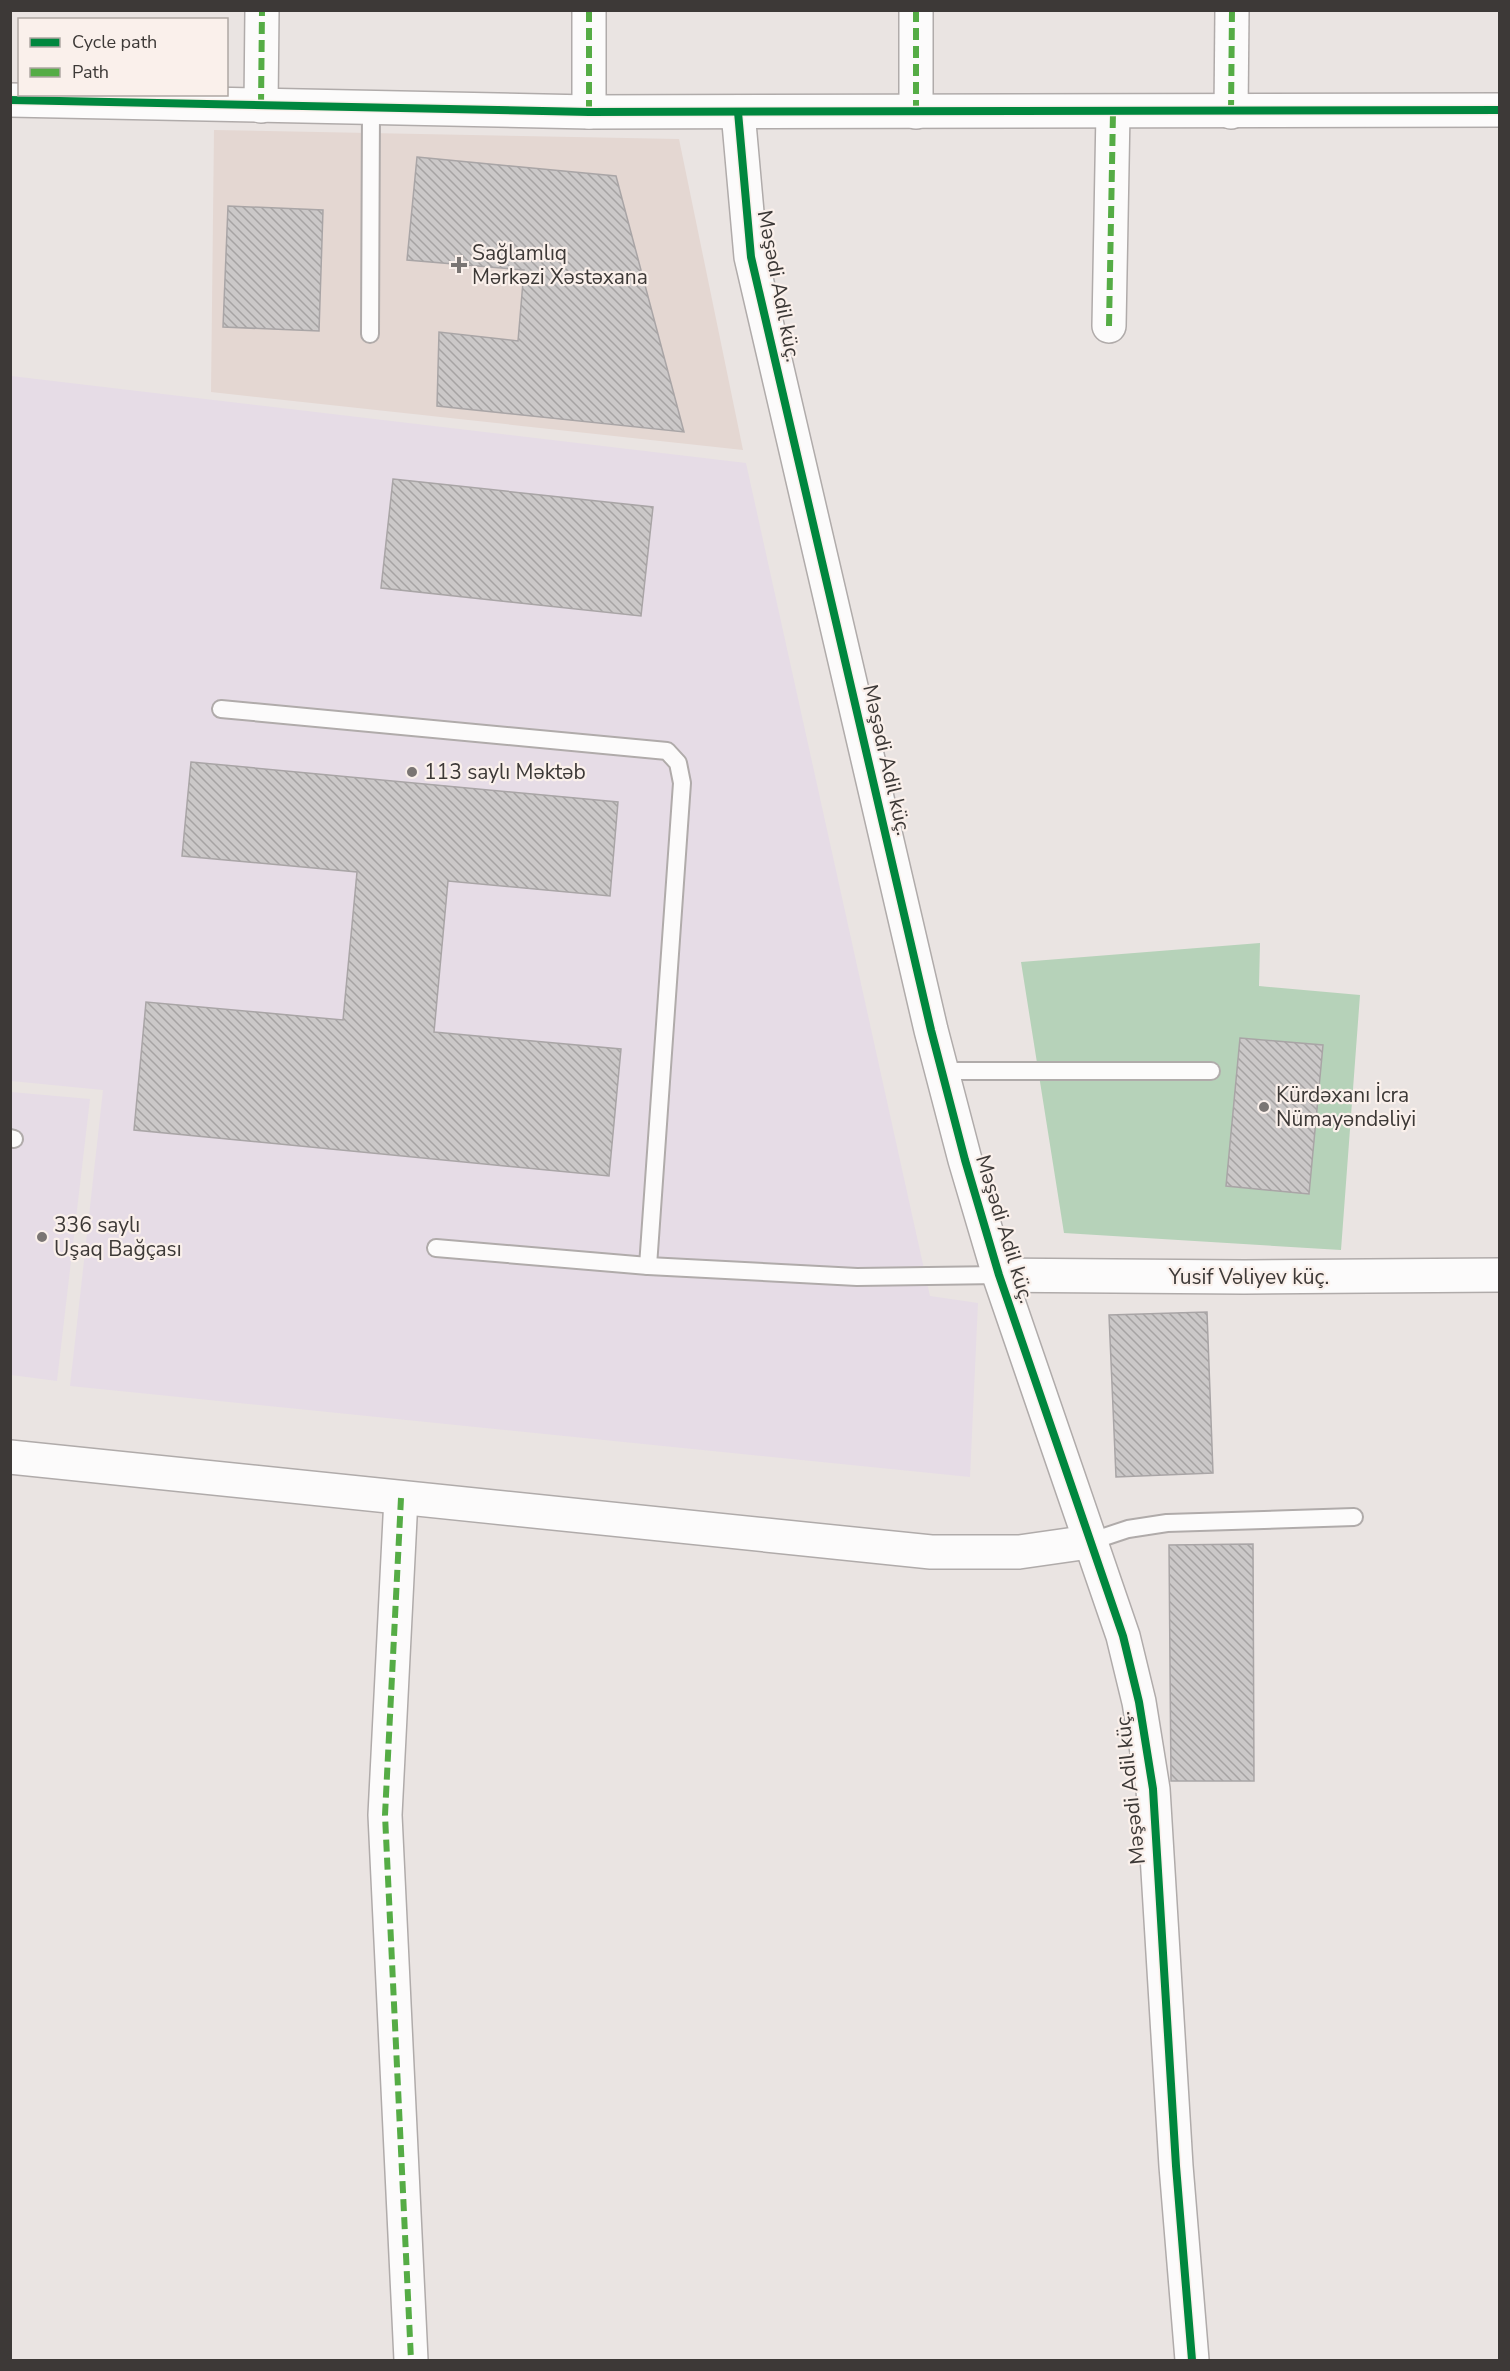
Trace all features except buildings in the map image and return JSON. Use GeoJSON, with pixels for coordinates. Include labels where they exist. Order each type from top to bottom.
{"type":"FeatureCollection","features":[{"type":"Feature","properties":{"kind":"street"},"geometry":{"type":"LineString","coordinates":[[261,106],[262,10]]}},
{"type":"Feature","properties":{"kind":"street"},"geometry":{"type":"LineString","coordinates":[[589,112],[590,10]]}},
{"type":"Feature","properties":{"kind":"street"},"geometry":{"type":"LineString","coordinates":[[916,10],[916,112]]}},
{"type":"Feature","properties":{"kind":"street"},"geometry":{"type":"LineString","coordinates":[[1231,112],[1232,10]]}},
{"type":"Feature","properties":{"kind":"street"},"geometry":{"type":"LineString","coordinates":[[10,100],[589,112],[1500,110]]}},
{"type":"Feature","properties":{"kind":"street","name":"Məşədi Adil küç."},"geometry":{"type":"LineString","coordinates":[[738,112],[751,257],[942,1071],[999,1275],[1123,1636],[1139,1702],[1153,1789],[1176,2166],[1192,2361]]}},
{"type":"Feature","properties":{"kind":"street"},"geometry":{"type":"LineString","coordinates":[[1109,326],[1113,112]]}},
{"type":"Feature","properties":{"kind":"street","name":"Yusif Vəliyev küç."},"geometry":{"type":"LineString","coordinates":[[999,1275],[1245,1278],[1500,1275]]}},
{"type":"Feature","properties":{"kind":"street"},"geometry":{"type":"LineString","coordinates":[[10,1457],[930,1552],[1019,1552],[1089,1542]]}},
{"type":"Feature","properties":{"kind":"street"},"geometry":{"type":"LineString","coordinates":[[401,1498],[385,1815],[411,2361]]}},
{"type":"Feature","properties":{"kind":"lane"},"geometry":{"type":"LineString","coordinates":[[370,334],[371,108]]}},
{"type":"Feature","properties":{"kind":"lane"},"geometry":{"type":"LineString","coordinates":[[221,709],[667,751],[678,763],[682,783],[648,1266]]}},
{"type":"Feature","properties":{"kind":"lane"},"geometry":{"type":"LineString","coordinates":[[942,1071],[1211,1071]]}},
{"type":"Feature","properties":{"kind":"lane"},"geometry":{"type":"LineString","coordinates":[[436,1248],[648,1266],[857,1277],[999,1275]]}},
{"type":"Feature","properties":{"kind":"lane"},"geometry":{"type":"LineString","coordinates":[[1089,1542],[1128,1529],[1167,1522],[1354,1517]]}},
{"type":"Feature","properties":{"kind":"shaded area","name":"Sağlamlıq Mərkəzi Xəstəxana"},"geometry":{"type":"Polygon","coordinates":[[[214,130],[679,139],[743,450],[211,392],[214,130]]]}},
{"type":"Feature","properties":{"kind":"shaded area","name":"113 saylı Məktəb"},"geometry":{"type":"Polygon","coordinates":[[[11,376],[746,463],[930,1296],[978,1303],[970,1477],[70,1386],[103,1090],[11,1081],[11,376]]]}},
{"type":"Feature","properties":{"kind":"shaded area","name":"336 saylı Uşaq Bağçası"},"geometry":{"type":"Polygon","coordinates":[[[11,1092],[90,1099],[57,1381],[11,1375],[11,1092]]]}},
{"type":"Feature","properties":{"kind":"green space"},"geometry":{"type":"Polygon","coordinates":[[[1260,943],[1259,986],[1360,995],[1341,1250],[1064,1233],[1021,962],[1260,943]]]}},
{"type":"Feature","properties":{"kind":"marked path"},"geometry":{"type":"LineString","coordinates":[[261,106],[262,10]]}},
{"type":"Feature","properties":{"kind":"marked path"},"geometry":{"type":"LineString","coordinates":[[589,10],[589,112]]}},
{"type":"Feature","properties":{"kind":"marked path"},"geometry":{"type":"LineString","coordinates":[[916,10],[916,112]]}},
{"type":"Feature","properties":{"kind":"marked path"},"geometry":{"type":"LineString","coordinates":[[1231,112],[1232,10]]}},
{"type":"Feature","properties":{"kind":"marked path"},"geometry":{"type":"LineString","coordinates":[[1109,326],[1113,112]]}},
{"type":"Feature","properties":{"kind":"marked path"},"geometry":{"type":"LineString","coordinates":[[401,1498],[385,1815],[411,2360]]}},
{"type":"Feature","properties":{"kind":"cycle path"},"geometry":{"type":"LineString","coordinates":[[10,100],[589,112],[1500,110]]}},
{"type":"Feature","properties":{"kind":"cycle path"},"geometry":{"type":"LineString","coordinates":[[738,112],[751,257],[931,1030],[965,1160],[999,1275],[1123,1636],[1139,1702],[1153,1789],[1176,2166],[1192,2360]]}},
{"type":"Feature","properties":{"kind":"place","name":"Sağlamlıq Mərkəzi Xəstəxana"},"geometry":{"type":"Point","coordinates":[459,265]}},
{"type":"Feature","properties":{"kind":"place","name":"113 saylı Məktəb"},"geometry":{"type":"Point","coordinates":[412,772]}},
{"type":"Feature","properties":{"kind":"place","name":"Kürdəxanı İcra Nümayəndəliyi"},"geometry":{"type":"Point","coordinates":[1264,1107]}},
{"type":"Feature","properties":{"kind":"place","name":"336 saylı Uşaq Bağçası"},"geometry":{"type":"Point","coordinates":[42,1237]}}]}
